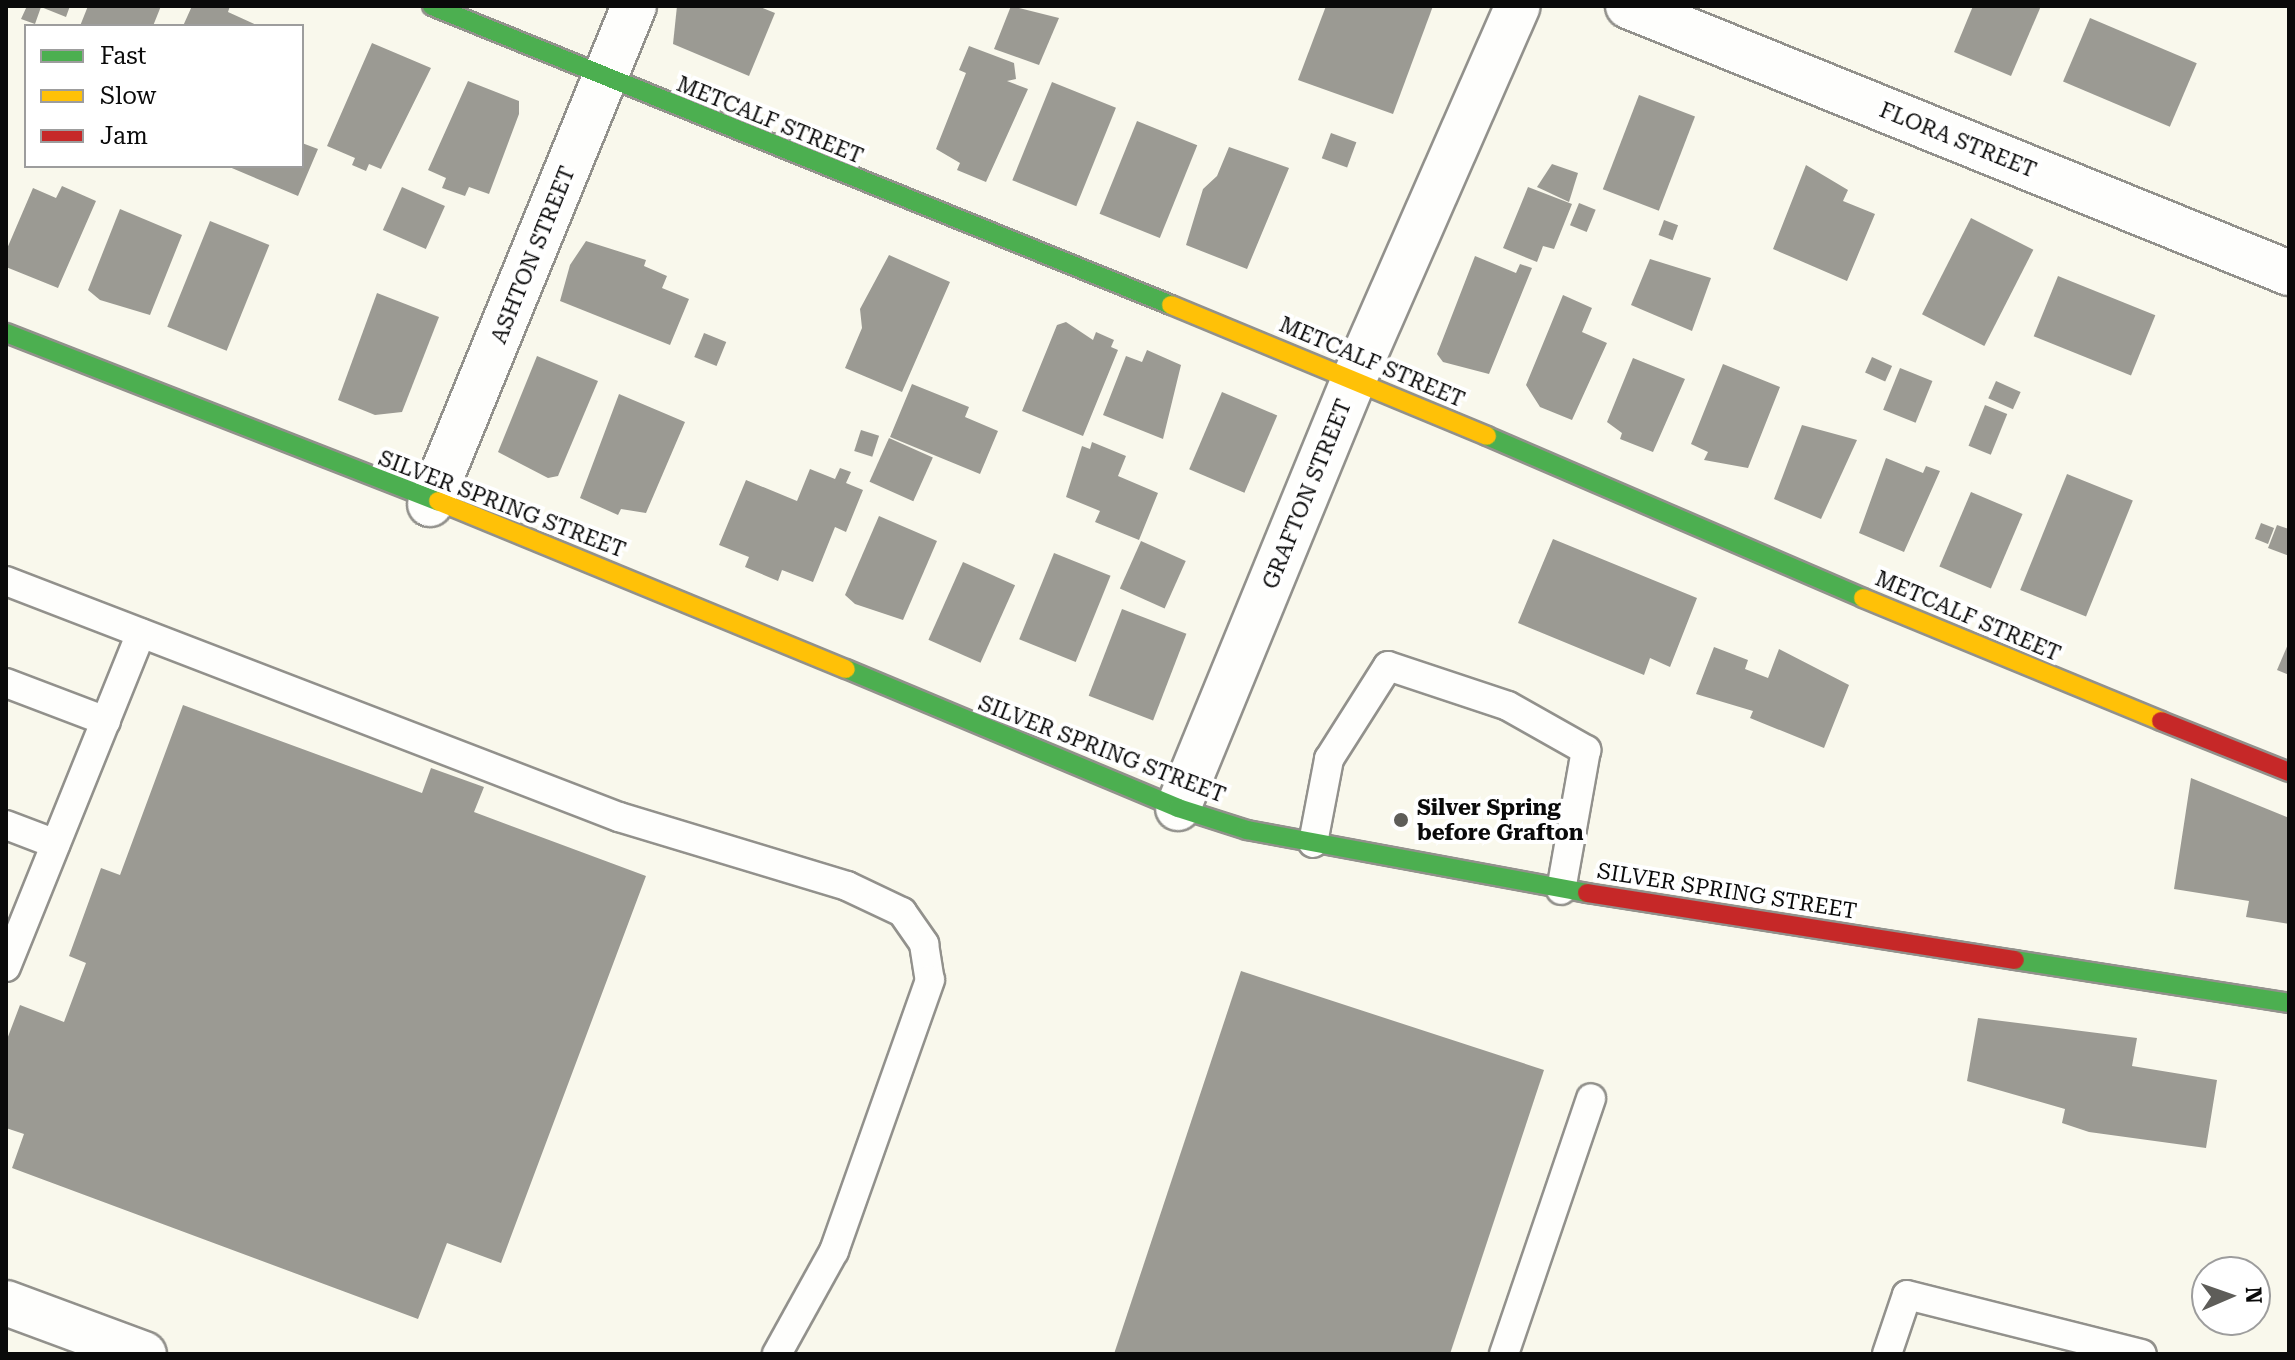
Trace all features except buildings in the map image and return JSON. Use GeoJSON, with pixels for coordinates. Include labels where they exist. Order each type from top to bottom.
{"type":"FeatureCollection","features":[{"type":"Feature","properties":{"kind":"main road","name":"METCALF STREET"},"geometry":{"type":"LineString","coordinates":[[432,6],[605,81],[1354,379],[2003,658],[2289,772]]}},
{"type":"Feature","properties":{"kind":"main road","name":"SILVER SPRING STREET"},"geometry":{"type":"LineString","coordinates":[[6,333],[430,504],[588,560],[1178,808],[1313,843],[1561,890],[2289,1003]]}},
{"type":"Feature","properties":{"kind":"street","name":"ASHTON STREET"},"geometry":{"type":"LineString","coordinates":[[430,504],[634,6]]}},
{"type":"Feature","properties":{"kind":"street","name":"GRAFTON STREET"},"geometry":{"type":"LineString","coordinates":[[1178,808],[1354,379],[1518,6]]}},
{"type":"Feature","properties":{"kind":"street","name":"FLORA STREET"},"geometry":{"type":"LineString","coordinates":[[1628,6],[2289,273]]}},
{"type":"Feature","properties":{"kind":"street"},"geometry":{"type":"LineString","coordinates":[[6,1303],[144,1354]]}},
{"type":"Feature","properties":{"kind":"lane"},"geometry":{"type":"LineString","coordinates":[[6,581],[619,817],[847,886],[902,912],[924,944],[930,980],[834,1251],[777,1354]]}},
{"type":"Feature","properties":{"kind":"lane"},"geometry":{"type":"LineString","coordinates":[[7,963],[141,633]]}},
{"type":"Feature","properties":{"kind":"lane"},"geometry":{"type":"LineString","coordinates":[[1313,843],[1329,759],[1388,666],[1508,706],[1586,750],[1561,890]]}},
{"type":"Feature","properties":{"kind":"lane"},"geometry":{"type":"LineString","coordinates":[[6,683],[106,721]]}},
{"type":"Feature","properties":{"kind":"lane"},"geometry":{"type":"LineString","coordinates":[[6,825],[56,844]]}},
{"type":"Feature","properties":{"kind":"lane"},"geometry":{"type":"LineString","coordinates":[[1504,1354],[1591,1098]]}},
{"type":"Feature","properties":{"kind":"lane"},"geometry":{"type":"LineString","coordinates":[[1887,1354],[1907,1295],[2142,1354]]}},
{"type":"Feature","properties":{"kind":"traffic: fast"},"geometry":{"type":"LineString","coordinates":[[432,6],[1171,305]]}},
{"type":"Feature","properties":{"kind":"traffic: fast"},"geometry":{"type":"LineString","coordinates":[[6,333],[438,501]]}},
{"type":"Feature","properties":{"kind":"traffic: fast"},"geometry":{"type":"LineString","coordinates":[[1487,436],[1863,598]]}},
{"type":"Feature","properties":{"kind":"traffic: fast"},"geometry":{"type":"LineString","coordinates":[[846,669],[1178,808],[1247,830],[1587,893]]}},
{"type":"Feature","properties":{"kind":"traffic: fast"},"geometry":{"type":"LineString","coordinates":[[2015,960],[2289,1003]]}},
{"type":"Feature","properties":{"kind":"traffic: slow"},"geometry":{"type":"LineString","coordinates":[[1171,305],[1487,436]]}},
{"type":"Feature","properties":{"kind":"traffic: slow"},"geometry":{"type":"LineString","coordinates":[[438,501],[846,669]]}},
{"type":"Feature","properties":{"kind":"traffic: slow"},"geometry":{"type":"LineString","coordinates":[[1863,598],[2161,721]]}},
{"type":"Feature","properties":{"kind":"traffic: jam"},"geometry":{"type":"LineString","coordinates":[[2161,721],[2289,772]]}},
{"type":"Feature","properties":{"kind":"traffic: jam"},"geometry":{"type":"LineString","coordinates":[[1587,893],[2015,960]]}},
{"type":"Feature","properties":{"kind":"place","name":"Silver Spring before Grafton"},"geometry":{"type":"Point","coordinates":[1401,820]}}]}
